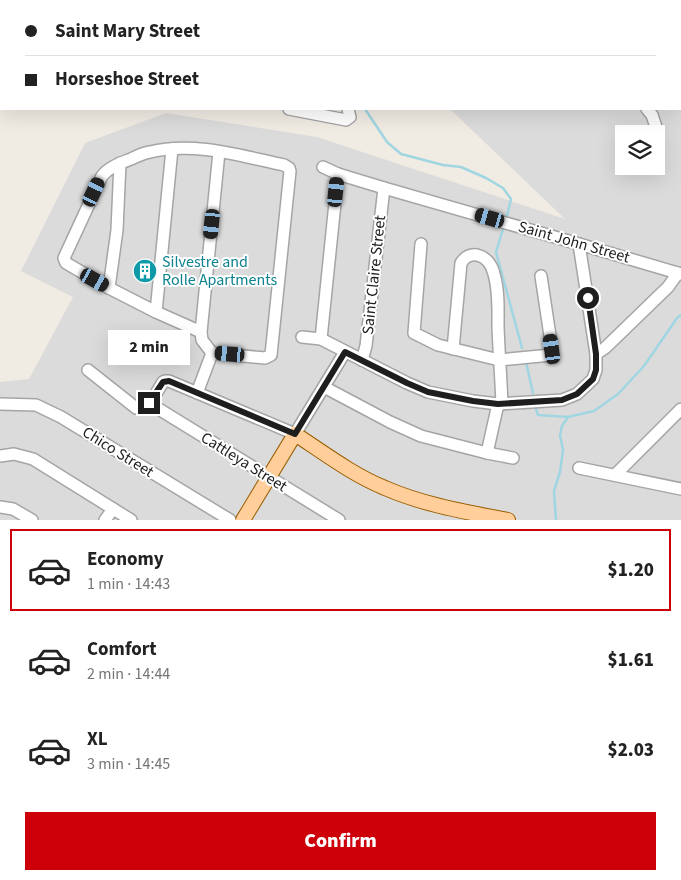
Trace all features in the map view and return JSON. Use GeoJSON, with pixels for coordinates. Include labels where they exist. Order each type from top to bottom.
{"type":"FeatureCollection","features":[{"type":"Feature","properties":{"kind":"main road"},"geometry":{"type":"LineString","coordinates":[[243,520],[295,434],[385,489],[443,507],[508,520]]}},
{"type":"Feature","properties":{"kind":"street"},"geometry":{"type":"LineString","coordinates":[[294,110],[346,120],[350,117],[348,110]]}},
{"type":"Feature","properties":{"kind":"street"},"geometry":{"type":"LineString","coordinates":[[648,110],[655,125]]}},
{"type":"Feature","properties":{"kind":"street"},"geometry":{"type":"LineString","coordinates":[[200,332],[109,288],[66,263],[64,258],[102,176],[106,171],[120,163],[150,152],[189,148],[219,152],[284,165],[290,171],[271,355],[265,358],[212,353],[202,340],[200,332],[219,152]]}},
{"type":"Feature","properties":{"kind":"street"},"geometry":{"type":"LineString","coordinates":[[156,312],[172,149]]}},
{"type":"Feature","properties":{"kind":"street"},"geometry":{"type":"LineString","coordinates":[[109,288],[117,230],[120,163]]}},
{"type":"Feature","properties":{"kind":"street","name":"Saint John Street"},"geometry":{"type":"LineString","coordinates":[[323,167],[338,174],[384,188],[680,274]]}},
{"type":"Feature","properties":{"kind":"street"},"geometry":{"type":"LineString","coordinates":[[321,339],[338,174]]}},
{"type":"Feature","properties":{"kind":"street","name":"Saint Claire Street"},"geometry":{"type":"LineString","coordinates":[[362,360],[366,346],[384,188]]}},
{"type":"Feature","properties":{"kind":"street"},"geometry":{"type":"LineString","coordinates":[[422,244],[414,333],[438,346],[499,360],[551,355],[552,349],[541,276]]}},
{"type":"Feature","properties":{"kind":"street"},"geometry":{"type":"LineString","coordinates":[[302,337],[321,339],[428,392],[500,404],[562,400],[577,394],[593,379],[596,370],[596,354],[579,244]]}},
{"type":"Feature","properties":{"kind":"street"},"geometry":{"type":"LineString","coordinates":[[453,348],[461,262],[465,257],[478,255],[489,262],[494,273],[497,290],[500,404],[487,454]]}},
{"type":"Feature","properties":{"kind":"street"},"geometry":{"type":"LineString","coordinates":[[596,354],[605,348],[680,274]]}},
{"type":"Feature","properties":{"kind":"street"},"geometry":{"type":"LineString","coordinates":[[88,370],[136,408],[142,408],[149,403],[163,382],[169,381],[295,434],[345,352]]}},
{"type":"Feature","properties":{"kind":"street"},"geometry":{"type":"LineString","coordinates":[[197,393],[212,353]]}},
{"type":"Feature","properties":{"kind":"street"},"geometry":{"type":"LineString","coordinates":[[324,387],[421,436],[487,454],[513,458]]}},
{"type":"Feature","properties":{"kind":"street","name":"Cattleya Street"},"geometry":{"type":"LineString","coordinates":[[149,403],[340,520]]}},
{"type":"Feature","properties":{"kind":"street","name":"Chico Street"},"geometry":{"type":"LineString","coordinates":[[0,404],[36,405],[61,417],[230,520]]}},
{"type":"Feature","properties":{"kind":"street"},"geometry":{"type":"LineString","coordinates":[[615,475],[681,409]]}},
{"type":"Feature","properties":{"kind":"street"},"geometry":{"type":"LineString","coordinates":[[0,456],[14,454],[33,459],[131,520]]}},
{"type":"Feature","properties":{"kind":"street"},"geometry":{"type":"LineString","coordinates":[[579,468],[681,489]]}},
{"type":"Feature","properties":{"kind":"street"},"geometry":{"type":"LineString","coordinates":[[0,507],[13,509],[32,520]]}},
{"type":"Feature","properties":{"kind":"street"},"geometry":{"type":"LineString","coordinates":[[104,520],[112,509]]}},
{"type":"Feature","properties":{"kind":"shaded area"},"geometry":{"type":"Polygon","coordinates":[[[451,110],[681,110],[681,520],[0,520],[0,382],[29,379],[73,297],[21,271],[85,143],[166,113],[317,137],[565,219],[451,110]]]}},
{"type":"Feature","properties":{"kind":"waterway"},"geometry":{"type":"LineString","coordinates":[[366,110],[387,142],[401,154],[443,165],[461,167],[503,188],[511,199],[507,216]]}},
{"type":"Feature","properties":{"kind":"waterway"},"geometry":{"type":"LineString","coordinates":[[503,229],[496,252],[522,348]]}},
{"type":"Feature","properties":{"kind":"waterway"},"geometry":{"type":"LineString","coordinates":[[568,417],[594,411],[618,394],[644,366],[681,315]]}},
{"type":"Feature","properties":{"kind":"waterway"},"geometry":{"type":"LineString","coordinates":[[526,362],[533,393]]}},
{"type":"Feature","properties":{"kind":"waterway"},"geometry":{"type":"LineString","coordinates":[[536,409],[538,415],[568,417],[562,426],[560,435],[563,450],[560,472],[554,491],[556,520]]}},
{"type":"Feature","properties":{"kind":"place","name":"Silvestre and Rolle Apartments"},"geometry":{"type":"Point","coordinates":[145,271]}},
{"type":"Feature","properties":{"kind":"route"},"geometry":{"type":"LineString","coordinates":[[149,403],[163,382],[169,381],[295,434],[345,352],[428,392],[498,404],[562,400],[577,394],[593,379],[596,370],[596,354],[588,298]]}}]}
